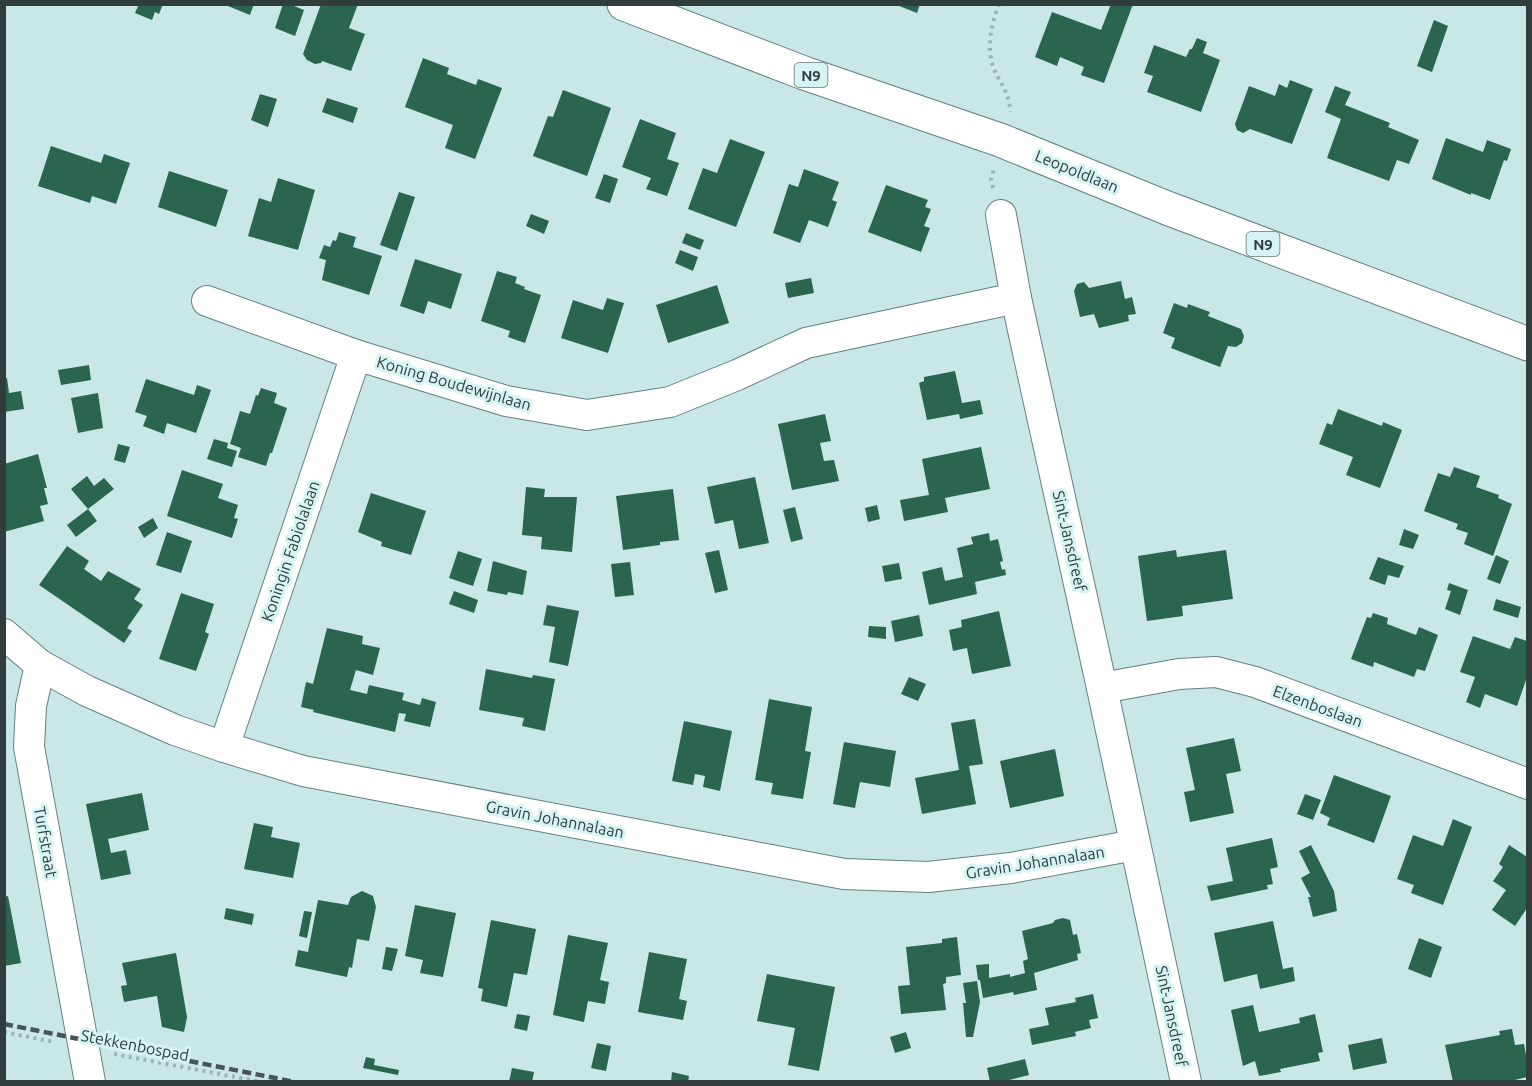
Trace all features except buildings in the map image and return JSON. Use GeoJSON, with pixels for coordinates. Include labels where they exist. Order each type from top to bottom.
{"type":"FeatureCollection","features":[{"type":"Feature","properties":{"kind":"main road","name":"Leopoldlaan"},"geometry":{"type":"LineString","coordinates":[[624,4],[804,73],[1000,140],[1167,208],[1527,344]]}},
{"type":"Feature","properties":{"kind":"street","name":"Sint-Jansdreef"},"geometry":{"type":"LineString","coordinates":[[1001,215],[1016,298],[1186,1082]]}},
{"type":"Feature","properties":{"kind":"street","name":"Koning Boudewijnlaan"},"geometry":{"type":"LineString","coordinates":[[207,301],[356,355],[506,401],[587,415],[670,402],[738,375],[806,343],[1016,298]]}},
{"type":"Feature","properties":{"kind":"street","name":"Koningin Fabiolalaan"},"geometry":{"type":"LineString","coordinates":[[224,747],[356,355]]}},
{"type":"Feature","properties":{"kind":"street","name":"Gravin Johannalaan"},"geometry":{"type":"LineString","coordinates":[[4,634],[40,665],[87,691],[175,730],[303,771],[844,874],[928,877],[1011,868],[1135,845]]}},
{"type":"Feature","properties":{"kind":"street","name":"Turfstraat"},"geometry":{"type":"LineString","coordinates":[[40,665],[31,706],[29,747],[90,1082]]}},
{"type":"Feature","properties":{"kind":"street","name":"Elzenboslaan"},"geometry":{"type":"LineString","coordinates":[[1102,688],[1179,674],[1216,672],[1255,682],[1527,784]]}},
{"type":"Feature","properties":{"kind":"path"},"geometry":{"type":"LineString","coordinates":[[999,4],[992,23],[991,47],[994,68],[1005,86],[1010,110],[991,179],[1001,215]]}},
{"type":"Feature","properties":{"kind":"path","name":"Stekkenbospad"},"geometry":{"type":"LineString","coordinates":[[4,1032],[81,1034],[262,1082]]}},
{"type":"Feature","properties":{"kind":"railway"},"geometry":{"type":"LineString","coordinates":[[4,1024],[295,1082]]}}]}
